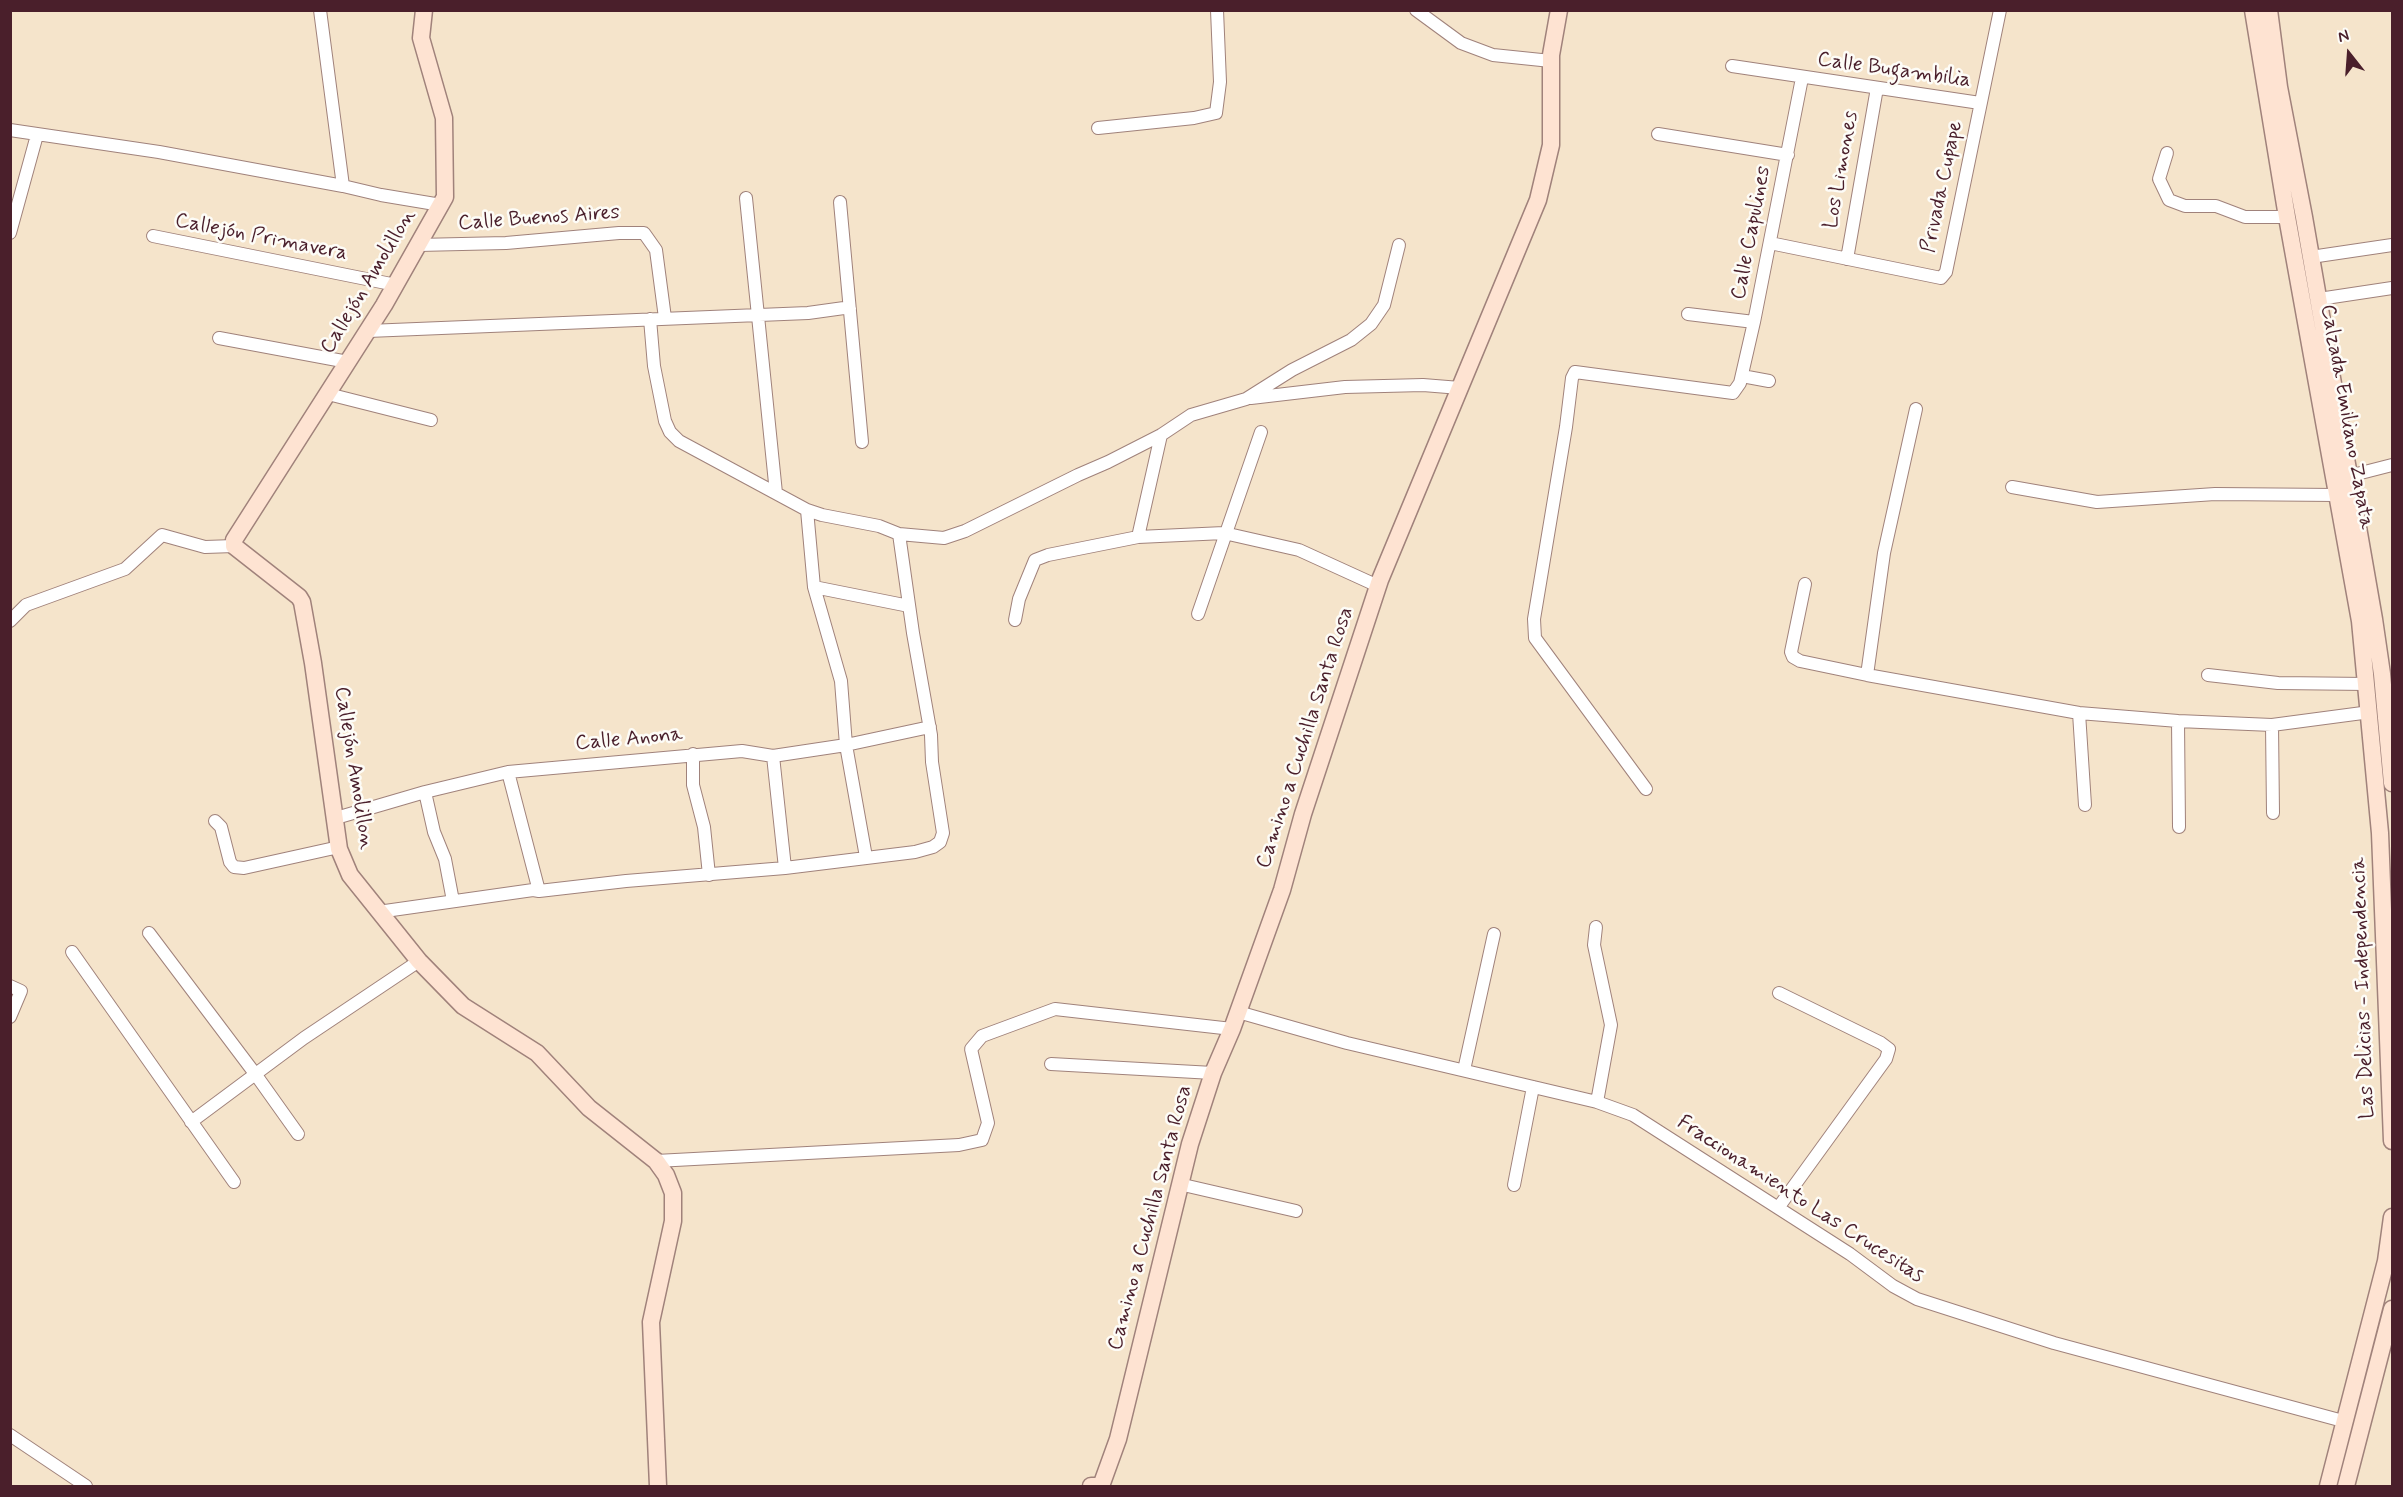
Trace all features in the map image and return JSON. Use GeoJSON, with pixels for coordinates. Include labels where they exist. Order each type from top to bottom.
{"type":"FeatureCollection","features":[{"type":"Feature","properties":{"kind":"street"},"geometry":{"type":"LineString","coordinates":[[320,10],[343,186]]}},
{"type":"Feature","properties":{"kind":"street","name":"Callejón Amolillon"},"geometry":{"type":"LineString","coordinates":[[424,10],[423,47],[444,118],[447,187],[445,197],[396,285],[234,540],[234,546],[299,597],[302,602],[339,847],[350,875],[419,961],[463,1006],[537,1053],[589,1108],[656,1161],[666,1175],[673,1193],[673,1221],[651,1322],[658,1486]]}},
{"type":"Feature","properties":{"kind":"street"},"geometry":{"type":"LineString","coordinates":[[1098,128],[1194,118],[1216,113],[1220,82],[1217,10]]}},
{"type":"Feature","properties":{"kind":"street"},"geometry":{"type":"LineString","coordinates":[[1416,10],[1461,43],[1493,55],[1551,61]]}},
{"type":"Feature","properties":{"kind":"street","name":"Camino a Cuchilla Santa Rosa"},"geometry":{"type":"LineString","coordinates":[[1101,1486],[1118,1439],[1179,1184],[1213,1073],[1232,1029],[1282,890],[1303,814],[1378,586],[1538,201],[1551,144],[1551,61],[1559,10]]}},
{"type":"Feature","properties":{"kind":"street","name":"Privada Cupape"},"geometry":{"type":"LineString","coordinates":[[1846,259],[1941,278],[1946,272],[2000,10]]}},
{"type":"Feature","properties":{"kind":"street","name":"Calzada Emiliano Zapata"},"geometry":{"type":"LineString","coordinates":[[2253,10],[2287,217],[2360,621],[2380,833]]}},
{"type":"Feature","properties":{"kind":"street","name":"Calzada Emiliano Zapata"},"geometry":{"type":"LineString","coordinates":[[2269,10],[2279,87],[2387,673],[2392,783]]}},
{"type":"Feature","properties":{"kind":"street","name":"Calle Bugambilia"},"geometry":{"type":"LineString","coordinates":[[1732,66],[1980,103]]}},
{"type":"Feature","properties":{"kind":"street","name":"Calle Capulines"},"geometry":{"type":"LineString","coordinates":[[1646,789],[1535,638],[1534,619],[1575,372],[1733,393],[1740,383],[1754,322],[1802,78]]}},
{"type":"Feature","properties":{"kind":"street","name":"Los Limones"},"geometry":{"type":"LineString","coordinates":[[1846,259],[1877,88]]}},
{"type":"Feature","properties":{"kind":"street"},"geometry":{"type":"LineString","coordinates":[[10,130],[159,152],[441,205]]}},
{"type":"Feature","properties":{"kind":"street"},"geometry":{"type":"LineString","coordinates":[[1658,134],[1788,155]]}},
{"type":"Feature","properties":{"kind":"street"},"geometry":{"type":"LineString","coordinates":[[10,233],[37,135]]}},
{"type":"Feature","properties":{"kind":"street"},"geometry":{"type":"LineString","coordinates":[[2167,153],[2159,179],[2169,200],[2185,206],[2216,206],[2245,217],[2287,217]]}},
{"type":"Feature","properties":{"kind":"street"},"geometry":{"type":"LineString","coordinates":[[746,198],[776,493]]}},
{"type":"Feature","properties":{"kind":"street"},"geometry":{"type":"LineString","coordinates":[[840,202],[850,309],[849,320],[862,442]]}},
{"type":"Feature","properties":{"kind":"street","name":"Calle Buenos Aires"},"geometry":{"type":"LineString","coordinates":[[418,245],[506,243],[619,233],[644,233],[656,250],[665,318]]}},
{"type":"Feature","properties":{"kind":"street","name":"Callejón Primavera"},"geometry":{"type":"LineString","coordinates":[[153,236],[396,285]]}},
{"type":"Feature","properties":{"kind":"street"},"geometry":{"type":"LineString","coordinates":[[1770,243],[1846,259]]}},
{"type":"Feature","properties":{"kind":"street"},"geometry":{"type":"LineString","coordinates":[[1246,399],[1292,370],[1351,340],[1371,324],[1384,305],[1399,245]]}},
{"type":"Feature","properties":{"kind":"street"},"geometry":{"type":"LineString","coordinates":[[2311,257],[2392,245]]}},
{"type":"Feature","properties":{"kind":"street"},"geometry":{"type":"LineString","coordinates":[[2319,299],[2392,288]]}},
{"type":"Feature","properties":{"kind":"street"},"geometry":{"type":"LineString","coordinates":[[368,331],[808,313],[850,309]]}},
{"type":"Feature","properties":{"kind":"street"},"geometry":{"type":"LineString","coordinates":[[1688,314],[1754,322]]}},
{"type":"Feature","properties":{"kind":"street"},"geometry":{"type":"LineString","coordinates":[[650,319],[654,366],[664,421],[679,441],[807,510],[837,519],[879,526],[899,534],[944,538],[965,531],[1161,435],[1191,415],[1246,399],[1345,387],[1423,385],[1460,388]]}},
{"type":"Feature","properties":{"kind":"street"},"geometry":{"type":"LineString","coordinates":[[219,338],[348,362]]}},
{"type":"Feature","properties":{"kind":"street"},"geometry":{"type":"LineString","coordinates":[[1742,376],[1769,381]]}},
{"type":"Feature","properties":{"kind":"street"},"geometry":{"type":"LineString","coordinates":[[328,394],[431,420]]}},
{"type":"Feature","properties":{"kind":"street"},"geometry":{"type":"LineString","coordinates":[[1867,675],[1884,553],[1916,410]]}},
{"type":"Feature","properties":{"kind":"street"},"geometry":{"type":"LineString","coordinates":[[1198,614],[1224,533],[1261,432]]}},
{"type":"Feature","properties":{"kind":"street"},"geometry":{"type":"LineString","coordinates":[[1138,537],[1161,435]]}},
{"type":"Feature","properties":{"kind":"street"},"geometry":{"type":"LineString","coordinates":[[2349,476],[2392,465]]}},
{"type":"Feature","properties":{"kind":"street"},"geometry":{"type":"LineString","coordinates":[[2012,487],[2097,502],[2215,494],[2337,495]]}},
{"type":"Feature","properties":{"kind":"street"},"geometry":{"type":"LineString","coordinates":[[807,510],[814,587],[841,681],[846,745],[866,857]]}},
{"type":"Feature","properties":{"kind":"street"},"geometry":{"type":"LineString","coordinates":[[1015,620],[1019,599],[1035,560],[1048,555],[1138,537],[1224,533],[1299,550],[1378,586]]}},
{"type":"Feature","properties":{"kind":"street"},"geometry":{"type":"LineString","coordinates":[[378,912],[533,890],[785,868],[915,852],[933,847],[940,842],[943,833],[932,762],[930,727],[899,534]]}},
{"type":"Feature","properties":{"kind":"street"},"geometry":{"type":"LineString","coordinates":[[10,621],[26,605],[125,569],[162,535],[205,548],[234,546]]}},
{"type":"Feature","properties":{"kind":"street"},"geometry":{"type":"LineString","coordinates":[[1805,584],[1791,652],[1793,657],[1867,675],[2079,713],[2178,721],[2272,725],[2370,712]]}},
{"type":"Feature","properties":{"kind":"street"},"geometry":{"type":"LineString","coordinates":[[814,587],[909,606]]}},
{"type":"Feature","properties":{"kind":"street"},"geometry":{"type":"LineString","coordinates":[[2208,675],[2278,683],[2367,684]]}},
{"type":"Feature","properties":{"kind":"street"},"geometry":{"type":"LineString","coordinates":[[2079,713],[2085,805]]}},
{"type":"Feature","properties":{"kind":"street"},"geometry":{"type":"LineString","coordinates":[[2178,721],[2179,827]]}},
{"type":"Feature","properties":{"kind":"street"},"geometry":{"type":"LineString","coordinates":[[2272,725],[2273,813]]}},
{"type":"Feature","properties":{"kind":"street","name":"Calle Anona"},"geometry":{"type":"LineString","coordinates":[[336,818],[425,792],[508,772],[742,750],[773,756],[846,745],[930,727]]}},
{"type":"Feature","properties":{"kind":"street"},"geometry":{"type":"LineString","coordinates":[[693,754],[693,785],[704,827],[708,874]]}},
{"type":"Feature","properties":{"kind":"street"},"geometry":{"type":"LineString","coordinates":[[773,756],[785,868]]}},
{"type":"Feature","properties":{"kind":"street"},"geometry":{"type":"LineString","coordinates":[[508,772],[539,891]]}},
{"type":"Feature","properties":{"kind":"street"},"geometry":{"type":"LineString","coordinates":[[425,792],[434,832],[445,859],[453,901]]}},
{"type":"Feature","properties":{"kind":"street"},"geometry":{"type":"LineString","coordinates":[[215,821],[220,824],[230,862],[234,867],[244,868],[339,847]]}},
{"type":"Feature","properties":{"kind":"street","name":"Las Delicias - Independencia"},"geometry":{"type":"LineString","coordinates":[[2380,833],[2388,886],[2392,1141]]}},
{"type":"Feature","properties":{"kind":"street"},"geometry":{"type":"LineString","coordinates":[[1596,927],[1594,945],[1611,1025],[1597,1102]]}},
{"type":"Feature","properties":{"kind":"street"},"geometry":{"type":"LineString","coordinates":[[149,933],[298,1134]]}},
{"type":"Feature","properties":{"kind":"street"},"geometry":{"type":"LineString","coordinates":[[1464,1070],[1494,934]]}},
{"type":"Feature","properties":{"kind":"street"},"geometry":{"type":"LineString","coordinates":[[72,952],[234,1182]]}},
{"type":"Feature","properties":{"kind":"street"},"geometry":{"type":"LineString","coordinates":[[191,1122],[304,1038],[419,961]]}},
{"type":"Feature","properties":{"kind":"street"},"geometry":{"type":"LineString","coordinates":[[10,1017],[16,989]]}},
{"type":"Feature","properties":{"kind":"street"},"geometry":{"type":"LineString","coordinates":[[1778,1208],[1886,1059],[1888,1049],[1881,1043],[1779,993]]}},
{"type":"Feature","properties":{"kind":"street"},"geometry":{"type":"LineString","coordinates":[[656,1161],[959,1145],[982,1140],[987,1124],[971,1049],[982,1036],[1055,1009],[1232,1029]]}},
{"type":"Feature","properties":{"kind":"street","name":"Fraccionamiento Las Crucesitas"},"geometry":{"type":"LineString","coordinates":[[1238,1012],[1347,1043],[1597,1102],[1633,1115],[1850,1254],[1893,1286],[1917,1299],[2054,1343],[2343,1421]]}},
{"type":"Feature","properties":{"kind":"street"},"geometry":{"type":"LineString","coordinates":[[1051,1064],[1213,1073]]}},
{"type":"Feature","properties":{"kind":"street"},"geometry":{"type":"LineString","coordinates":[[1514,1185],[1533,1087]]}},
{"type":"Feature","properties":{"kind":"street"},"geometry":{"type":"LineString","coordinates":[[1179,1184],[1296,1211]]}},
{"type":"Feature","properties":{"kind":"street"},"geometry":{"type":"LineString","coordinates":[[2328,1486],[2386,1261],[2392,1217]]}},
{"type":"Feature","properties":{"kind":"street"},"geometry":{"type":"LineString","coordinates":[[2346,1486],[2392,1309]]}},
{"type":"Feature","properties":{"kind":"street"},"geometry":{"type":"LineString","coordinates":[[2355,1377],[2373,1383]]}},
{"type":"Feature","properties":{"kind":"street"},"geometry":{"type":"LineString","coordinates":[[10,1435],[86,1486]]}},
{"type":"Feature","properties":{"kind":"street"},"geometry":{"type":"LineString","coordinates":[[1091,1486],[1101,1486]]}}]}
